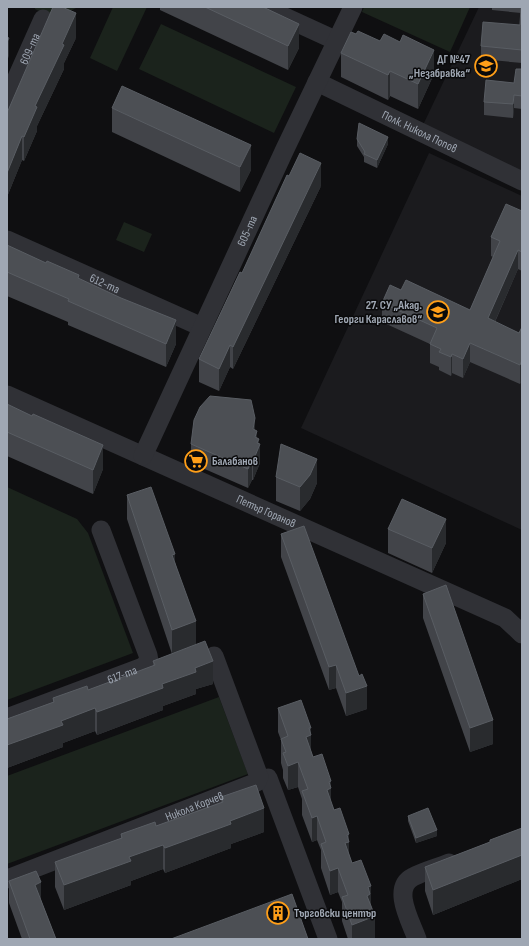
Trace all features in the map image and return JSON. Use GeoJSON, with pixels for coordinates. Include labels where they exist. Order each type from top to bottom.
{"type":"FeatureCollection","features":[{"type":"Feature","properties":{"kind":"street"},"geometry":{"type":"LineString","coordinates":[[263,7],[337,41]]}},
{"type":"Feature","properties":{"kind":"street","name":"605-та"},"geometry":{"type":"LineString","coordinates":[[143,456],[202,327],[353,7]]}},
{"type":"Feature","properties":{"kind":"street","name":"609-та"},"geometry":{"type":"LineString","coordinates":[[7,100],[43,19]]}},
{"type":"Feature","properties":{"kind":"street","name":"Полк. Никола Попов"},"geometry":{"type":"LineString","coordinates":[[317,82],[522,181]]}},
{"type":"Feature","properties":{"kind":"street","name":"612-та"},"geometry":{"type":"LineString","coordinates":[[7,240],[202,327]]}},
{"type":"Feature","properties":{"kind":"street","name":"Петър Горанов"},"geometry":{"type":"LineString","coordinates":[[7,395],[505,618],[522,634]]}},
{"type":"Feature","properties":{"kind":"street","name":"617-та"},"geometry":{"type":"LineString","coordinates":[[7,718],[143,667],[149,661],[100,530]]}},
{"type":"Feature","properties":{"kind":"street","name":"Никола Корчев"},"geometry":{"type":"LineString","coordinates":[[7,879],[257,782],[258,777],[214,656]]}},
{"type":"Feature","properties":{"kind":"street"},"geometry":{"type":"LineString","coordinates":[[268,778],[328,939]]}},
{"type":"Feature","properties":{"kind":"street"},"geometry":{"type":"LineString","coordinates":[[416,939],[403,900],[403,889],[405,884],[414,876],[466,857]]}},
{"type":"Feature","properties":{"kind":"shaded area"},"geometry":{"type":"Polygon","coordinates":[[[35,7],[78,7],[55,19],[35,9],[35,7]]]}},
{"type":"Feature","properties":{"kind":"shaded area"},"geometry":{"type":"Polygon","coordinates":[[[113,7],[147,7],[117,71],[90,58],[113,7]]]}},
{"type":"Feature","properties":{"kind":"shaded area"},"geometry":{"type":"Polygon","coordinates":[[[364,7],[470,7],[450,52],[362,12],[364,7]]]}},
{"type":"Feature","properties":{"kind":"shaded area","name":"ДГ №47 „Незабравка“"},"geometry":{"type":"Polygon","coordinates":[[[479,7],[522,7],[522,172],[423,125],[479,7]]]}},
{"type":"Feature","properties":{"kind":"shaded area"},"geometry":{"type":"Polygon","coordinates":[[[161,24],[296,87],[274,133],[139,69],[161,24]]]}},
{"type":"Feature","properties":{"kind":"shaded area","name":"27. СУ „Акад. Георги Караславов“"},"geometry":{"type":"Polygon","coordinates":[[[429,153],[522,196],[522,530],[301,428],[429,153]]]}},
{"type":"Feature","properties":{"kind":"shaded area"},"geometry":{"type":"Polygon","coordinates":[[[124,222],[152,234],[144,252],[116,240],[124,222]]]}},
{"type":"Feature","properties":{"kind":"shaded area"},"geometry":{"type":"Polygon","coordinates":[[[7,487],[77,519],[88,533],[133,653],[7,700],[7,487]]]}},
{"type":"Feature","properties":{"kind":"shaded area"},"geometry":{"type":"Polygon","coordinates":[[[219,697],[248,774],[7,864],[7,776],[219,697]]]}},
{"type":"Feature","properties":{"kind":"building"},"geometry":{"type":"Polygon","coordinates":[[[53,7],[62,7],[76,13],[62,44],[64,45],[35,106],[37,107],[24,137],[22,136],[7,173],[7,113],[53,7]]]}},
{"type":"Feature","properties":{"kind":"building"},"geometry":{"type":"Polygon","coordinates":[[[205,7],[263,7],[299,24],[288,46],[205,7]]]}},
{"type":"Feature","properties":{"kind":"building"},"geometry":{"type":"Polygon","coordinates":[[[521,7],[522,50],[481,46],[483,22],[520,25],[521,7]]]}},
{"type":"Feature","properties":{"kind":"building"},"geometry":{"type":"Polygon","coordinates":[[[358,31],[380,41],[384,34],[400,42],[403,35],[434,50],[418,84],[390,71],[388,75],[341,53],[351,32],[356,34],[358,31]]]}},
{"type":"Feature","properties":{"kind":"building"},"geometry":{"type":"Polygon","coordinates":[[[516,69],[522,69],[522,96],[514,95],[513,104],[484,102],[486,80],[514,83],[516,69]]]}},
{"type":"Feature","properties":{"kind":"building"},"geometry":{"type":"Polygon","coordinates":[[[122,86],[251,145],[240,167],[112,108],[122,86]]]}},
{"type":"Feature","properties":{"kind":"building"},"geometry":{"type":"Polygon","coordinates":[[[359,123],[388,137],[377,160],[364,154],[365,152],[357,139],[359,123]]]}},
{"type":"Feature","properties":{"kind":"building"},"geometry":{"type":"Polygon","coordinates":[[[300,153],[321,163],[233,347],[230,345],[219,369],[199,359],[240,272],[242,273],[287,175],[289,176],[300,153]]]}},
{"type":"Feature","properties":{"kind":"building"},"geometry":{"type":"Polygon","coordinates":[[[506,204],[522,211],[522,252],[518,250],[488,318],[519,333],[522,327],[522,360],[520,365],[470,343],[463,359],[452,354],[451,357],[439,352],[441,349],[430,344],[437,328],[382,303],[390,285],[401,290],[406,280],[470,310],[500,241],[491,237],[506,204]]]}},
{"type":"Feature","properties":{"kind":"building"},"geometry":{"type":"Polygon","coordinates":[[[7,245],[46,263],[47,261],[79,275],[78,278],[121,298],[176,320],[166,344],[68,301],[69,299],[7,272],[7,245]]]}},
{"type":"Feature","properties":{"kind":"building"},"geometry":{"type":"Polygon","coordinates":[[[210,396],[251,400],[255,418],[253,429],[257,431],[255,437],[259,439],[257,443],[260,444],[248,469],[191,444],[194,420],[200,407],[210,396]]]}},
{"type":"Feature","properties":{"kind":"building"},"geometry":{"type":"Polygon","coordinates":[[[7,404],[32,416],[33,414],[103,445],[93,470],[7,432],[7,404]]]}},
{"type":"Feature","properties":{"kind":"building"},"geometry":{"type":"Polygon","coordinates":[[[281,444],[317,459],[310,475],[300,487],[276,477],[281,444]]]}},
{"type":"Feature","properties":{"kind":"building"},"geometry":{"type":"Polygon","coordinates":[[[151,487],[175,554],[172,555],[196,621],[172,630],[127,495],[151,487]]]}},
{"type":"Feature","properties":{"kind":"building"},"geometry":{"type":"Polygon","coordinates":[[[402,499],[446,519],[432,548],[388,529],[402,499]]]}},
{"type":"Feature","properties":{"kind":"building"},"geometry":{"type":"Polygon","coordinates":[[[304,526],[359,676],[362,674],[367,686],[346,693],[336,665],[329,667],[281,534],[304,526]]]}},
{"type":"Feature","properties":{"kind":"building"},"geometry":{"type":"Polygon","coordinates":[[[446,585],[493,720],[470,728],[423,594],[446,585]]]}},
{"type":"Feature","properties":{"kind":"building"},"geometry":{"type":"Polygon","coordinates":[[[205,641],[213,661],[195,668],[196,672],[162,684],[163,688],[97,712],[95,708],[61,721],[63,725],[7,745],[7,719],[54,702],[53,698],[87,686],[88,690],[155,665],[153,661],[205,641]]]}},
{"type":"Feature","properties":{"kind":"building"},"geometry":{"type":"Polygon","coordinates":[[[301,700],[311,728],[309,728],[311,735],[306,737],[313,757],[322,754],[331,781],[329,782],[331,788],[327,790],[334,810],[340,808],[349,834],[347,835],[349,842],[345,843],[352,863],[361,860],[371,886],[368,887],[370,894],[367,896],[375,916],[352,925],[342,897],[348,895],[338,868],[330,871],[321,844],[326,842],[317,816],[312,818],[302,791],[308,789],[298,762],[288,766],[283,753],[286,752],[281,739],[288,736],[278,708],[301,700]]]}},
{"type":"Feature","properties":{"kind":"building"},"geometry":{"type":"Polygon","coordinates":[[[256,785],[264,808],[230,821],[231,824],[165,848],[163,845],[129,857],[131,861],[64,885],[55,862],[122,838],[121,834],[155,822],[156,826],[223,802],[221,797],[256,785]]]}},
{"type":"Feature","properties":{"kind":"building"},"geometry":{"type":"Polygon","coordinates":[[[428,808],[437,830],[416,838],[408,816],[428,808]]]}},
{"type":"Feature","properties":{"kind":"building"},"geometry":{"type":"Polygon","coordinates":[[[522,828],[522,855],[433,890],[425,867],[522,828]]]}},
{"type":"Feature","properties":{"kind":"building"},"geometry":{"type":"Polygon","coordinates":[[[36,871],[41,882],[35,885],[56,939],[30,939],[9,881],[36,871]]]}},
{"type":"Feature","properties":{"kind":"building","name":"Търговски център"},"geometry":{"type":"Polygon","coordinates":[[[292,894],[308,939],[171,939],[292,894]]]}},
{"type":"Feature","properties":{"kind":"place","name":"ДГ №47 „Незабравка“"},"geometry":{"type":"Point","coordinates":[486,66]}},
{"type":"Feature","properties":{"kind":"place","name":"27. СУ „Акад. Георги Караславов“"},"geometry":{"type":"Point","coordinates":[438,312]}},
{"type":"Feature","properties":{"kind":"place","name":"Балабанов"},"geometry":{"type":"Point","coordinates":[196,461]}},
{"type":"Feature","properties":{"kind":"place","name":"Търговски център"},"geometry":{"type":"Point","coordinates":[278,913]}}]}
